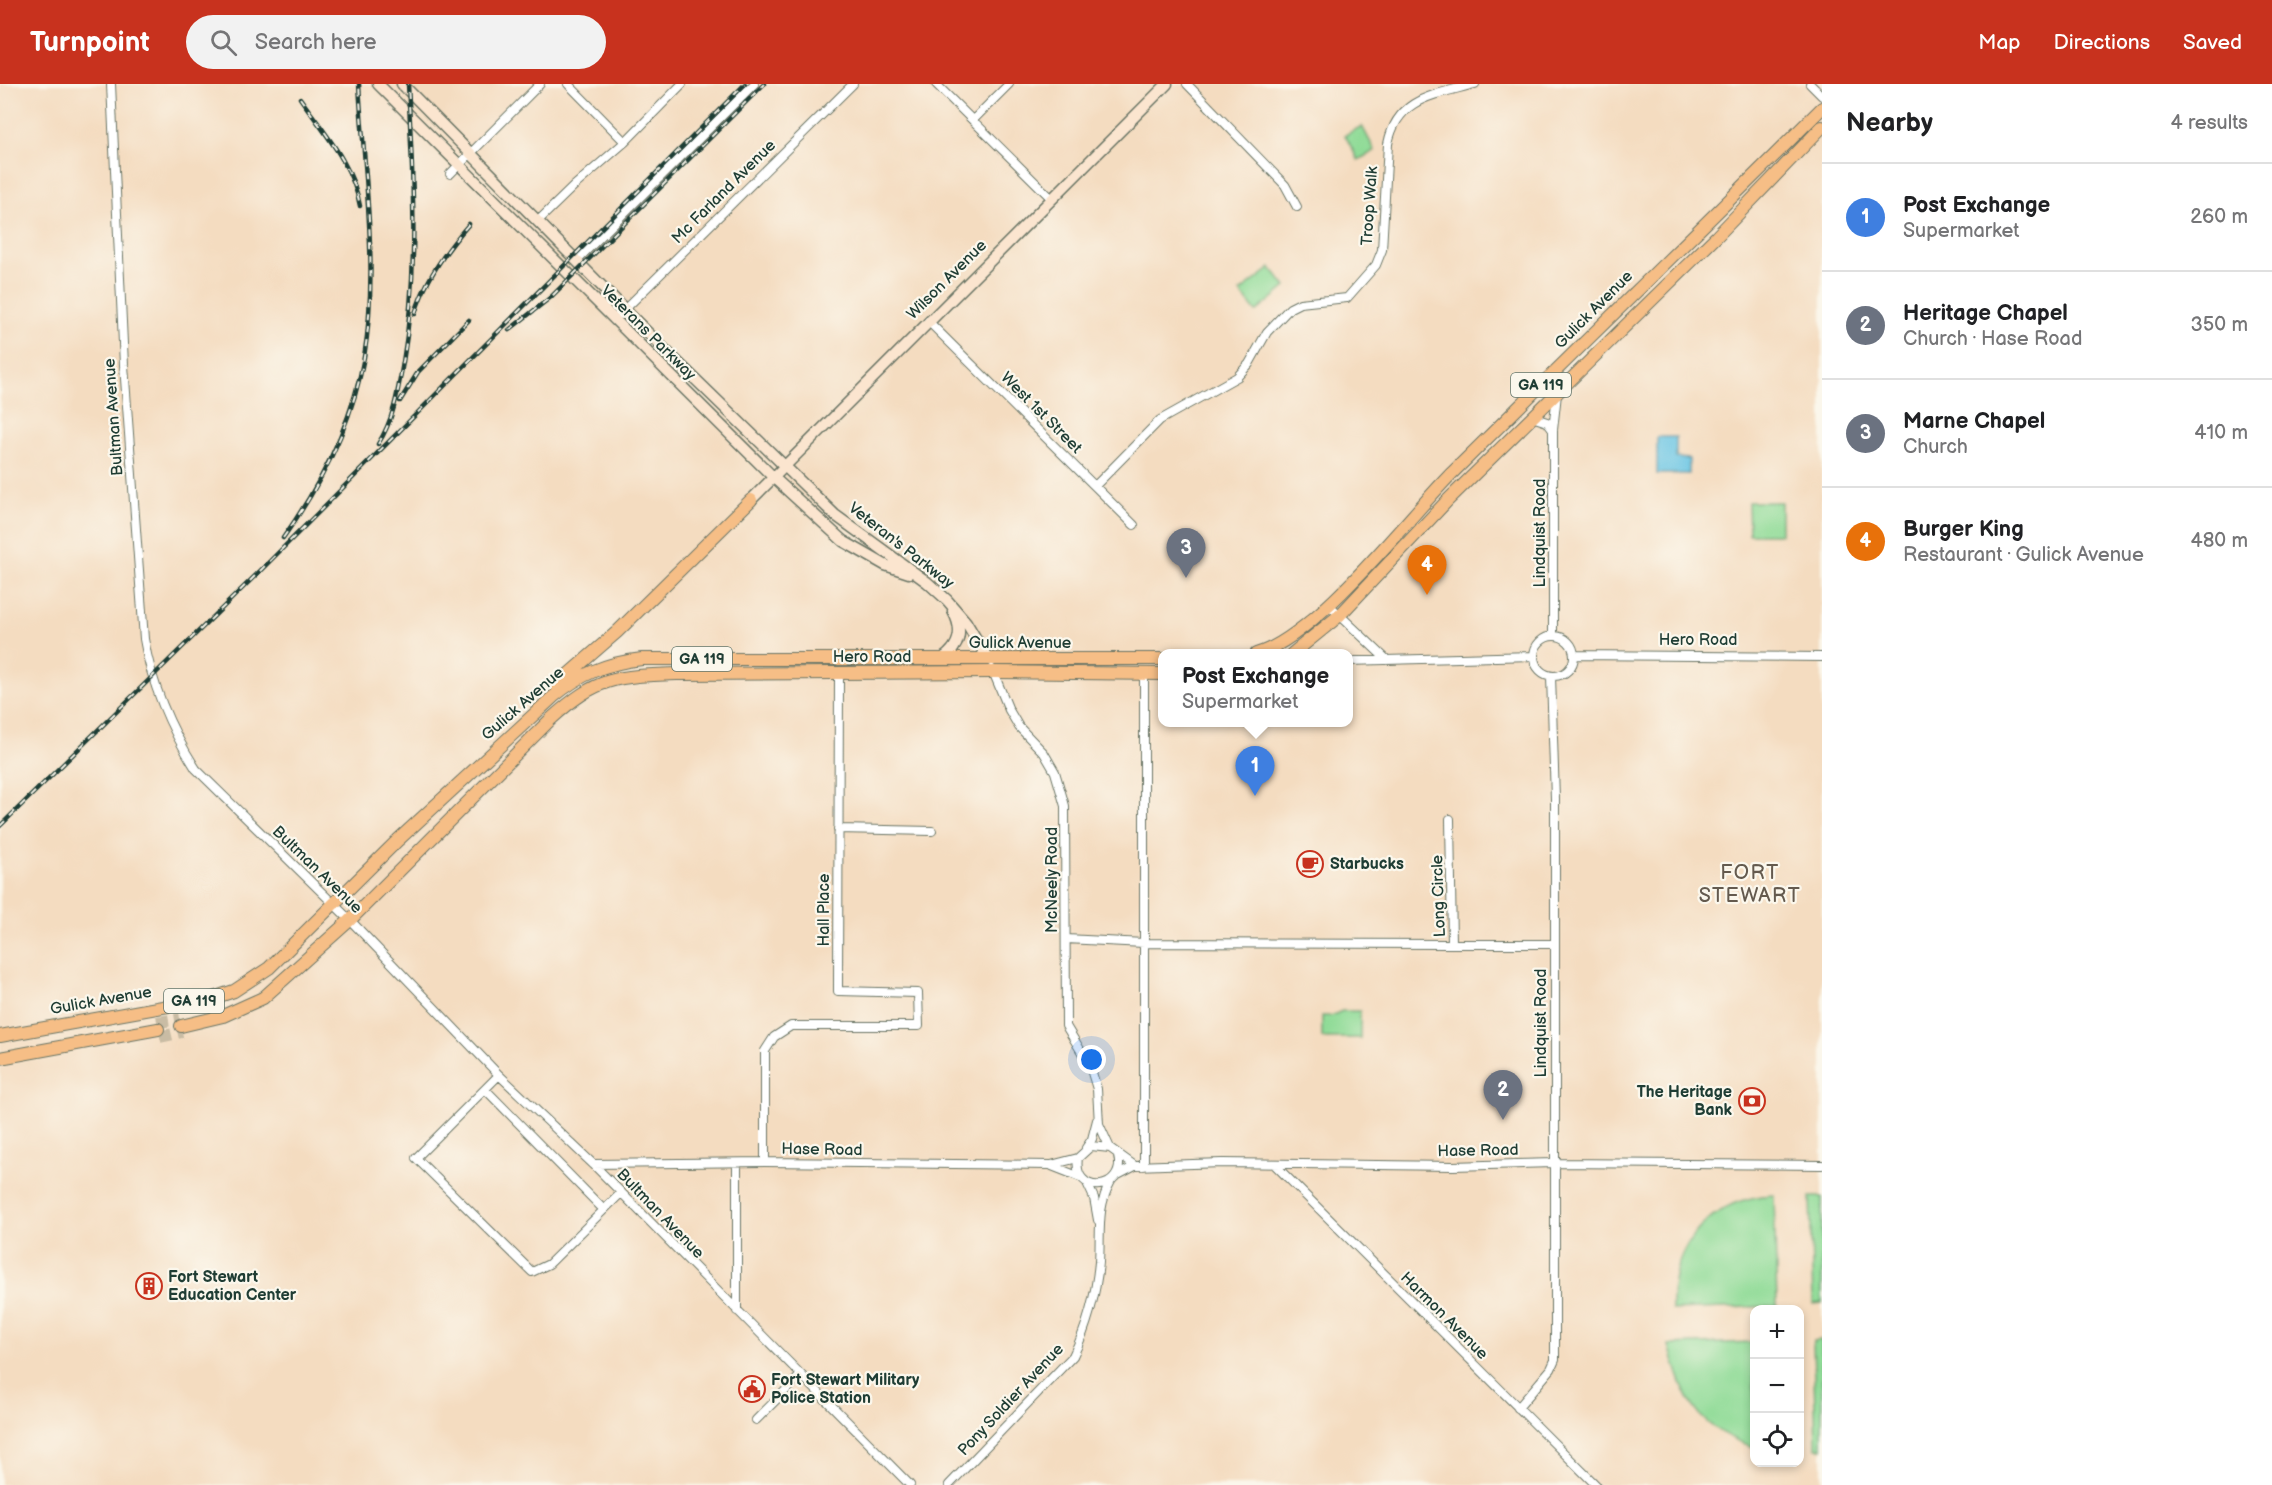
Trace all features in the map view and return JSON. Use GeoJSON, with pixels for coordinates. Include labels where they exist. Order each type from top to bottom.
{"type":"FeatureCollection","features":[{"type":"Feature","properties":{"kind":"main road","name":"Veterans Parkway"},"geometry":{"type":"LineString","coordinates":[[378,84],[454,170],[614,320],[773,477],[843,541],[862,554],[918,576]]}},
{"type":"Feature","properties":{"kind":"main road","name":"Wilson Avenue"},"geometry":{"type":"LineString","coordinates":[[751,500],[1167,84]]}},
{"type":"Feature","properties":{"kind":"main road","name":"Veterans Parkway"},"geometry":{"type":"LineString","coordinates":[[407,87],[538,222],[784,465]]}},
{"type":"Feature","properties":{"kind":"main road","name":"Gulick Avenue"},"geometry":{"type":"LineString","coordinates":[[1266,649],[1290,637],[1328,604],[1449,477],[1822,108]]}},
{"type":"Feature","properties":{"kind":"main road","name":"Gulick Avenue"},"geometry":{"type":"LineString","coordinates":[[1298,649],[1340,615],[1412,537],[1716,237],[1822,127]]}},
{"type":"Feature","properties":{"kind":"main road","name":"Veteran's Parkway"},"geometry":{"type":"LineString","coordinates":[[784,465],[835,515],[947,600],[966,622],[988,659]]}},
{"type":"Feature","properties":{"kind":"main road"},"geometry":{"type":"LineString","coordinates":[[500,746],[515,726],[561,680],[617,632],[751,500]]}},
{"type":"Feature","properties":{"kind":"main road"},"geometry":{"type":"LineString","coordinates":[[942,659],[956,648],[960,636],[957,618],[947,600]]}},
{"type":"Feature","properties":{"kind":"main road","name":"Gulick Avenue"},"geometry":{"type":"LineString","coordinates":[[0,1036],[213,998],[234,991],[269,968],[500,746],[569,683],[591,670],[617,662],[642,659],[1158,659]]}},
{"type":"Feature","properties":{"kind":"main road","name":"Hero Road"},"geometry":{"type":"LineString","coordinates":[[350,920],[551,719],[586,691],[606,680],[635,675],[994,672],[1158,674]]}},
{"type":"Feature","properties":{"kind":"main road","name":"GA 119"},"geometry":{"type":"LineString","coordinates":[[184,1025],[223,1016],[262,998],[350,920]]}},
{"type":"Feature","properties":{"kind":"main road"},"geometry":{"type":"LineString","coordinates":[[0,1058],[158,1029]]}},
{"type":"Feature","properties":{"kind":"street","name":"Bultman Avenue"},"geometry":{"type":"LineString","coordinates":[[111,84],[135,520],[144,639],[151,679],[170,724],[196,769],[350,920],[499,1075],[593,1164],[620,1194],[910,1485]]}},
{"type":"Feature","properties":{"kind":"street"},"geometry":{"type":"LineString","coordinates":[[454,170],[540,84]]}},
{"type":"Feature","properties":{"kind":"street"},"geometry":{"type":"LineString","coordinates":[[568,84],[625,142]]}},
{"type":"Feature","properties":{"kind":"street"},"geometry":{"type":"LineString","coordinates":[[538,222],[574,186],[625,142],[682,84]]}},
{"type":"Feature","properties":{"kind":"street"},"geometry":{"type":"LineString","coordinates":[[577,260],[754,84]]}},
{"type":"Feature","properties":{"kind":"street","name":"Mc Farland Avenue"},"geometry":{"type":"LineString","coordinates":[[614,320],[853,84]]}},
{"type":"Feature","properties":{"kind":"street"},"geometry":{"type":"LineString","coordinates":[[936,84],[1051,198]]}},
{"type":"Feature","properties":{"kind":"street"},"geometry":{"type":"LineString","coordinates":[[973,120],[1009,84]]}},
{"type":"Feature","properties":{"kind":"street"},"geometry":{"type":"LineString","coordinates":[[1187,84],[1285,186],[1297,207]]}},
{"type":"Feature","properties":{"kind":"street","name":"Troop Walk"},"geometry":{"type":"LineString","coordinates":[[1095,486],[1160,420],[1237,377],[1249,364],[1267,332],[1290,308],[1300,303],[1347,298],[1376,265],[1382,250],[1388,144],[1390,129],[1397,117],[1420,99],[1475,84]]}},
{"type":"Feature","properties":{"kind":"street"},"geometry":{"type":"LineString","coordinates":[[1810,84],[1822,96]]}},
{"type":"Feature","properties":{"kind":"street","name":"West 1st Street"},"geometry":{"type":"LineString","coordinates":[[928,321],[1134,525]]}},
{"type":"Feature","properties":{"kind":"street","name":"Lindquist Road"},"geometry":{"type":"LineString","coordinates":[[1553,636],[1553,430],[1557,393]]}},
{"type":"Feature","properties":{"kind":"street"},"geometry":{"type":"LineString","coordinates":[[1532,417],[1547,422],[1553,430]]}},
{"type":"Feature","properties":{"kind":"street"},"geometry":{"type":"LineString","coordinates":[[1328,604],[1387,660]]}},
{"type":"Feature","properties":{"kind":"street"},"geometry":{"type":"LineString","coordinates":[[1553,636],[1568,641],[1574,655],[1567,671],[1551,676],[1538,669],[1534,656],[1536,645],[1544,638],[1553,636]]}},
{"type":"Feature","properties":{"kind":"street","name":"Hero Road"},"geometry":{"type":"LineString","coordinates":[[1574,655],[1822,657]]}},
{"type":"Feature","properties":{"kind":"street"},"geometry":{"type":"LineString","coordinates":[[1353,661],[1534,656]]}},
{"type":"Feature","properties":{"kind":"street","name":"McNeely Road"},"geometry":{"type":"LineString","coordinates":[[988,659],[1009,710],[1019,727],[1044,753],[1061,788],[1066,819],[1066,1026],[1090,1066],[1097,1089],[1098,1116]]}},
{"type":"Feature","properties":{"kind":"street","name":"Hall Place"},"geometry":{"type":"LineString","coordinates":[[765,1162],[765,1051],[774,1037],[791,1026],[919,1026],[918,993],[838,991],[839,674]]}},
{"type":"Feature","properties":{"kind":"street"},"geometry":{"type":"LineString","coordinates":[[1140,1166],[1144,943],[1144,675]]}},
{"type":"Feature","properties":{"kind":"street","name":"Lindquist Road"},"geometry":{"type":"LineString","coordinates":[[1518,1408],[1551,1370],[1556,1360],[1555,944],[1551,676]]}},
{"type":"Feature","properties":{"kind":"street","name":"Long Circle"},"geometry":{"type":"LineString","coordinates":[[1450,819],[1452,944],[1555,944]]}},
{"type":"Feature","properties":{"kind":"street"},"geometry":{"type":"LineString","coordinates":[[838,829],[932,831]]}},
{"type":"Feature","properties":{"kind":"street"},"geometry":{"type":"LineString","coordinates":[[1066,939],[1144,943],[1452,944]]}},
{"type":"Feature","properties":{"kind":"street"},"geometry":{"type":"LineString","coordinates":[[499,1075],[416,1158],[532,1272],[549,1264],[620,1194]]}},
{"type":"Feature","properties":{"kind":"street"},"geometry":{"type":"LineString","coordinates":[[485,1089],[604,1210]]}},
{"type":"Feature","properties":{"kind":"street"},"geometry":{"type":"LineString","coordinates":[[1098,1116],[1101,1132],[1110,1148],[1118,1156],[1140,1166]]}},
{"type":"Feature","properties":{"kind":"street"},"geometry":{"type":"LineString","coordinates":[[1098,1116],[1092,1140],[1078,1158],[1077,1166],[1094,1198],[1098,1221]]}},
{"type":"Feature","properties":{"kind":"street"},"geometry":{"type":"LineString","coordinates":[[1086,1148],[1098,1145],[1110,1148]]}},
{"type":"Feature","properties":{"kind":"street"},"geometry":{"type":"LineString","coordinates":[[1098,1221],[1104,1196],[1114,1178],[1119,1162],[1118,1156]]}},
{"type":"Feature","properties":{"kind":"street"},"geometry":{"type":"LineString","coordinates":[[1051,1166],[1078,1158]]}},
{"type":"Feature","properties":{"kind":"street","name":"Hase Road"},"geometry":{"type":"LineString","coordinates":[[593,1164],[765,1162],[1051,1166]]}},
{"type":"Feature","properties":{"kind":"street","name":"Hase Road"},"geometry":{"type":"LineString","coordinates":[[1140,1166],[1275,1164],[1453,1166],[1554,1163],[1822,1165]]}},
{"type":"Feature","properties":{"kind":"street"},"geometry":{"type":"LineString","coordinates":[[737,1164],[737,1311]]}},
{"type":"Feature","properties":{"kind":"street","name":"Harmon Avenue"},"geometry":{"type":"LineString","coordinates":[[1275,1164],[1596,1485]]}},
{"type":"Feature","properties":{"kind":"street"},"geometry":{"type":"LineString","coordinates":[[1051,1166],[1097,1186],[1140,1166]]}},
{"type":"Feature","properties":{"kind":"street","name":"Pony Soldier Avenue"},"geometry":{"type":"LineString","coordinates":[[949,1485],[1073,1356],[1083,1337],[1097,1278],[1098,1221]]}},
{"type":"Feature","properties":{"kind":"street"},"geometry":{"type":"LineString","coordinates":[[756,1420],[801,1374]]}},
{"type":"Feature","properties":{"kind":"green space"},"geometry":{"type":"Polygon","coordinates":[[[1362,126],[1375,151],[1358,160],[1345,135],[1362,126]]]}},
{"type":"Feature","properties":{"kind":"green space"},"geometry":{"type":"Polygon","coordinates":[[[1271,268],[1286,287],[1256,312],[1240,292],[1271,268]]]}},
{"type":"Feature","properties":{"kind":"green space"},"geometry":{"type":"Polygon","coordinates":[[[1748,502],[1781,502],[1781,534],[1749,534],[1748,502]]]}},
{"type":"Feature","properties":{"kind":"green space"},"geometry":{"type":"Polygon","coordinates":[[[1342,1011],[1360,1011],[1360,1038],[1322,1038],[1322,1016],[1331,1016],[1342,1011]]]}},
{"type":"Feature","properties":{"kind":"green space"},"geometry":{"type":"Polygon","coordinates":[[[1774,1195],[1777,1305],[1672,1310],[1673,1287],[1686,1247],[1698,1230],[1713,1216],[1730,1205],[1751,1198],[1774,1195]]]}},
{"type":"Feature","properties":{"kind":"green space"},"geometry":{"type":"Polygon","coordinates":[[[1810,1197],[1822,1197],[1822,1303],[1813,1304],[1810,1197]]]}},
{"type":"Feature","properties":{"kind":"green space"},"geometry":{"type":"Polygon","coordinates":[[[1822,1340],[1822,1448],[1816,1448],[1813,1341],[1822,1340]]]}},
{"type":"Feature","properties":{"kind":"green space"},"geometry":{"type":"Polygon","coordinates":[[[1750,1342],[1750,1445],[1718,1431],[1696,1410],[1681,1382],[1669,1345],[1750,1342]]]}},
{"type":"Feature","properties":{"kind":"water"},"geometry":{"type":"Polygon","coordinates":[[[1657,437],[1676,437],[1676,458],[1689,459],[1689,474],[1657,474],[1657,437]]]}},
{"type":"Feature","properties":{"kind":"tunnel"},"geometry":{"type":"LineString","coordinates":[[157,1022],[180,1019]]}},
{"type":"Feature","properties":{"kind":"tunnel"},"geometry":{"type":"LineString","coordinates":[[160,1037],[182,1032]]}},
{"type":"Feature","properties":{"kind":"railway"},"geometry":{"type":"LineString","coordinates":[[283,538],[310,496],[334,452],[352,406],[364,357],[368,324],[370,256],[359,84]]}},
{"type":"Feature","properties":{"kind":"railway"},"geometry":{"type":"LineString","coordinates":[[378,444],[392,415],[397,394],[411,293],[413,223],[408,84]]}},
{"type":"Feature","properties":{"kind":"railway"},"geometry":{"type":"LineString","coordinates":[[0,826],[260,571],[745,84]]}},
{"type":"Feature","properties":{"kind":"railway"},"geometry":{"type":"LineString","coordinates":[[509,330],[551,297],[764,84]]}},
{"type":"Feature","properties":{"kind":"railway"},"geometry":{"type":"LineString","coordinates":[[300,98],[344,163],[351,176],[360,206]]}},
{"type":"Feature","properties":{"kind":"railway"},"geometry":{"type":"LineString","coordinates":[[415,314],[424,289],[437,266],[469,224]]}},
{"type":"Feature","properties":{"kind":"railway"},"geometry":{"type":"LineString","coordinates":[[400,401],[418,372],[469,320]]}},
{"type":"Feature","properties":{"kind":"place","name":"Marne Chapel"},"geometry":{"type":"Point","coordinates":[1186,578]}},
{"type":"Feature","properties":{"kind":"place","name":"Burger King"},"geometry":{"type":"Point","coordinates":[1427,595]}},
{"type":"Feature","properties":{"kind":"place","name":"Post Exchange"},"geometry":{"type":"Point","coordinates":[1255,796]}},
{"type":"Feature","properties":{"kind":"place","name":"Starbucks"},"geometry":{"type":"Point","coordinates":[1310,864]}},
{"type":"Feature","properties":{"kind":"place","name":"The Heritage Bank"},"geometry":{"type":"Point","coordinates":[1752,1101]}},
{"type":"Feature","properties":{"kind":"place","name":"Heritage Chapel"},"geometry":{"type":"Point","coordinates":[1503,1120]}},
{"type":"Feature","properties":{"kind":"place","name":"Fort Stewart Education Center"},"geometry":{"type":"Point","coordinates":[149,1286]}},
{"type":"Feature","properties":{"kind":"place","name":"Fort Stewart Military Police Station"},"geometry":{"type":"Point","coordinates":[752,1389]}},
{"type":"Feature","properties":{"kind":"district","name":"FORT STEWART"},"geometry":{"type":"Point","coordinates":[1750,884]}}]}
